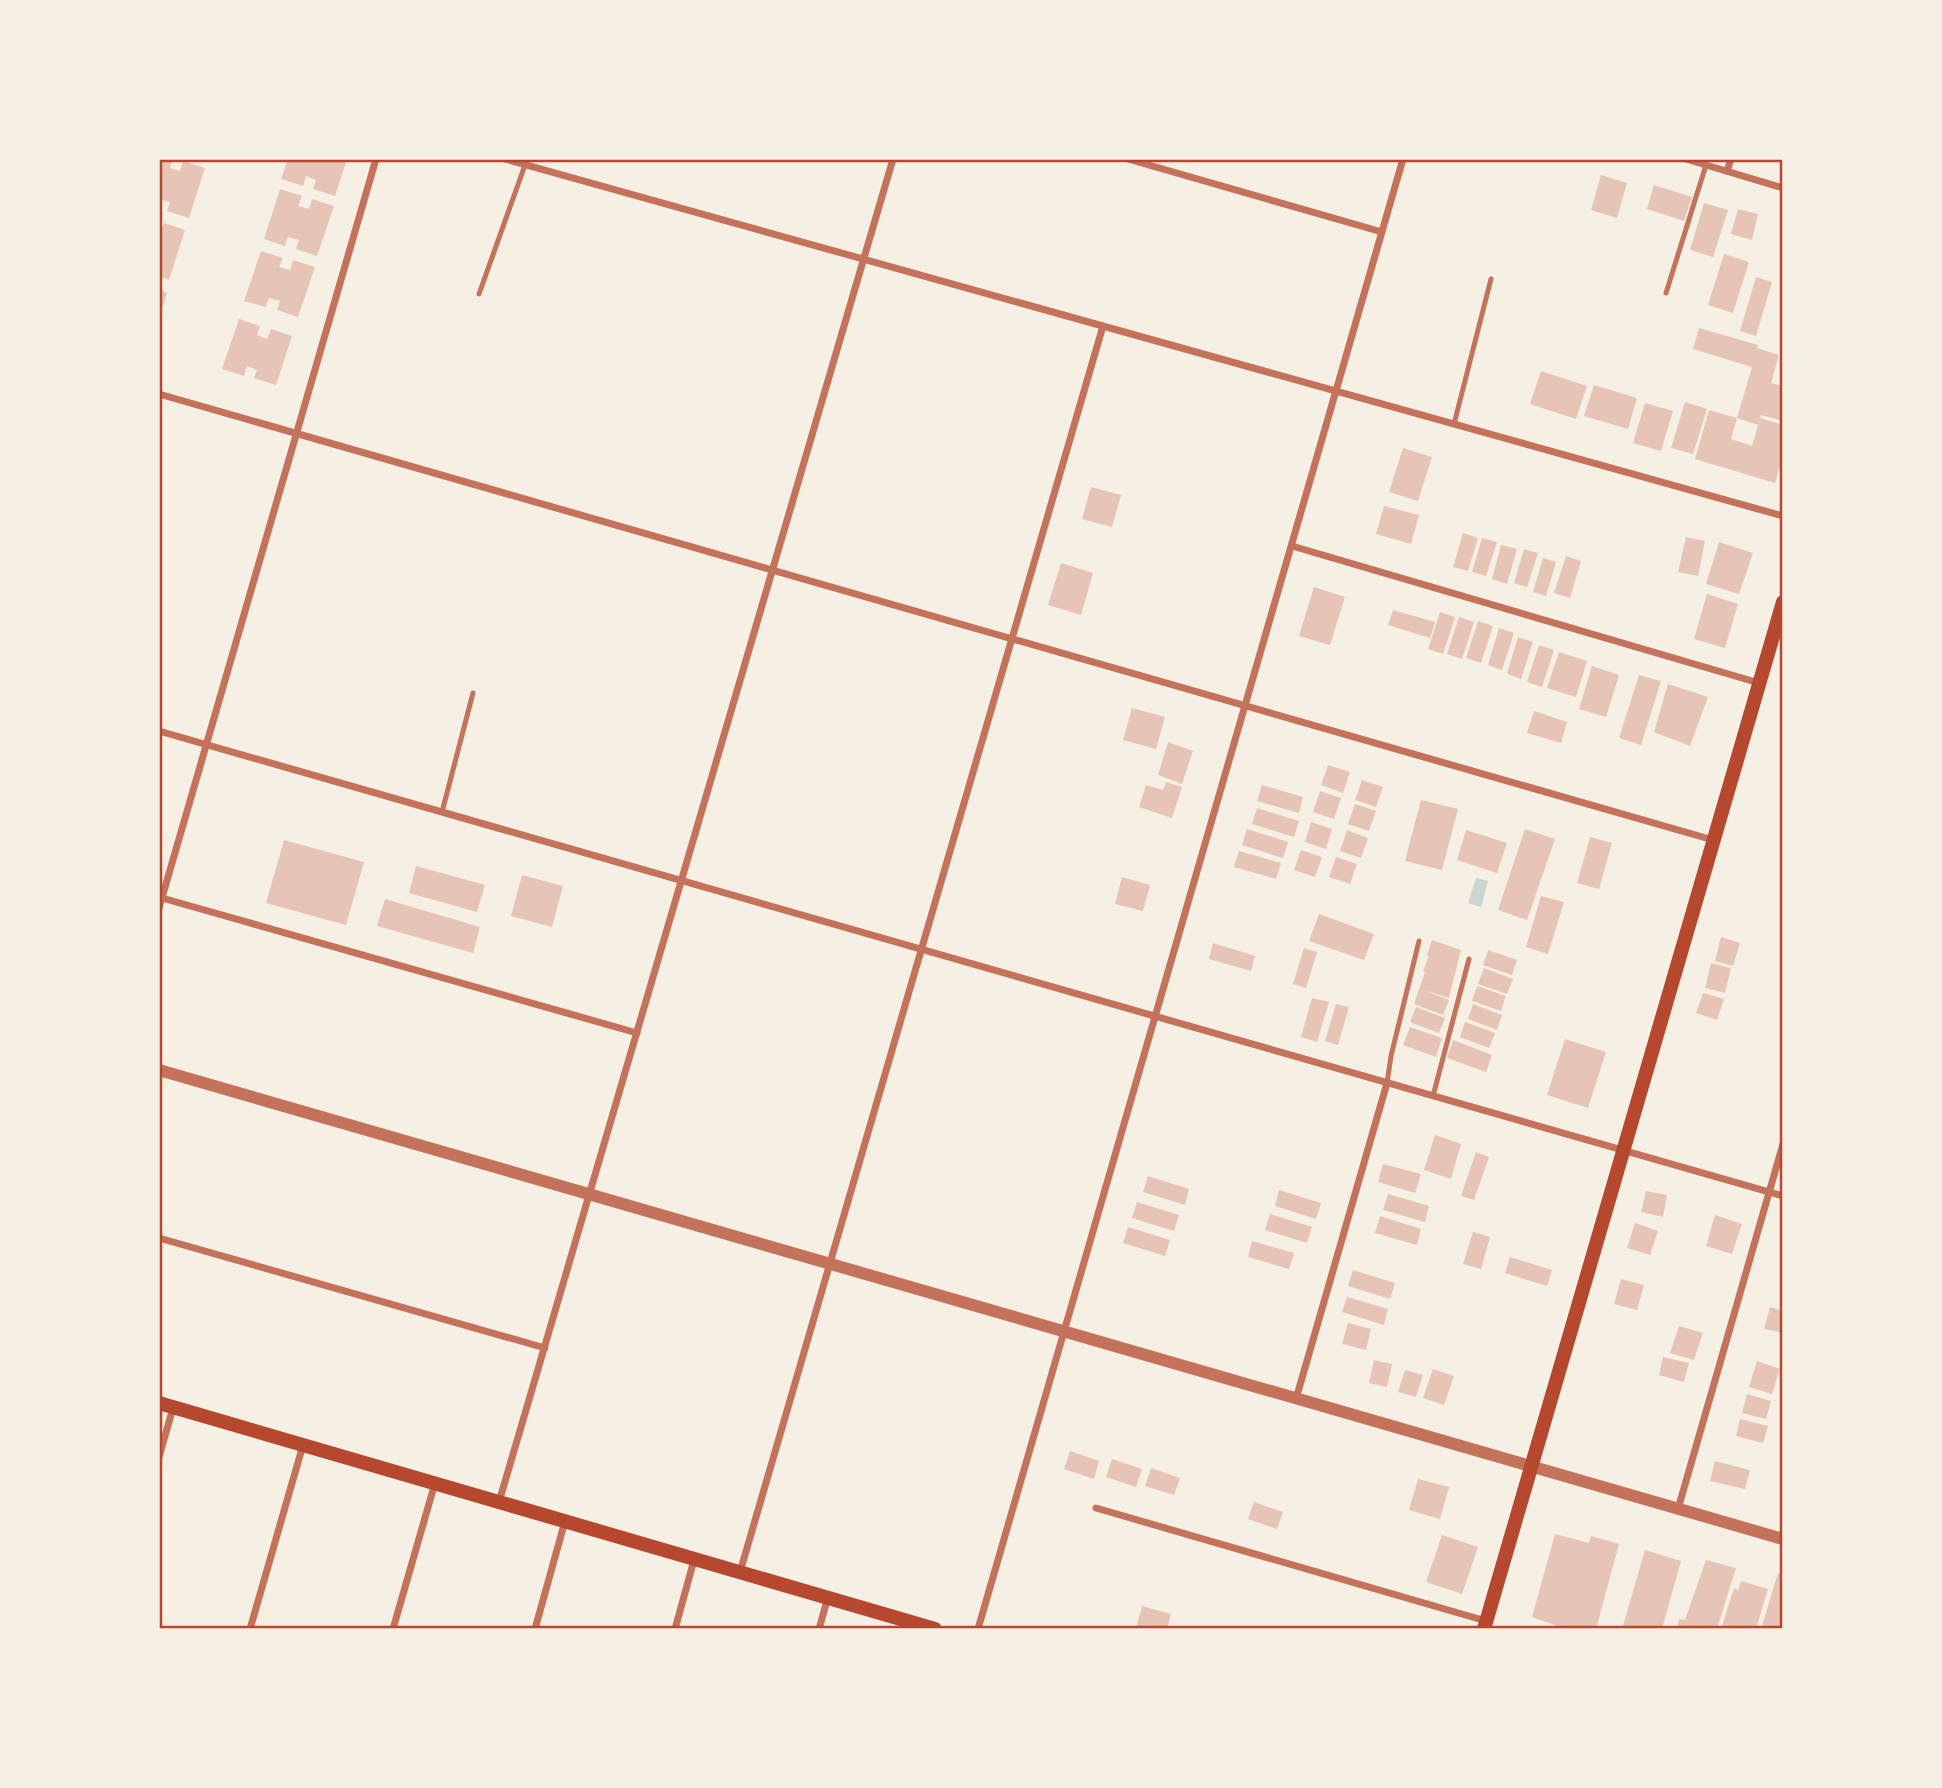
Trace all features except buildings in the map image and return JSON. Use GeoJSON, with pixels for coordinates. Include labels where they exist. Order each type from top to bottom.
{"type":"FeatureCollection","features":[{"type":"Feature","properties":{"kind":"main road"},"geometry":{"type":"LineString","coordinates":[[1485,1625],[1783,602]]}},
{"type":"Feature","properties":{"kind":"main road"},"geometry":{"type":"LineString","coordinates":[[166,1406],[935,1629]]}},
{"type":"Feature","properties":{"kind":"street"},"geometry":{"type":"LineString","coordinates":[[159,908],[376,159]]}},
{"type":"Feature","properties":{"kind":"street"},"geometry":{"type":"LineString","coordinates":[[505,159],[1783,516]]}},
{"type":"Feature","properties":{"kind":"street"},"geometry":{"type":"LineString","coordinates":[[499,1502],[893,159]]}},
{"type":"Feature","properties":{"kind":"street"},"geometry":{"type":"LineString","coordinates":[[1128,159],[1382,232]]}},
{"type":"Feature","properties":{"kind":"street"},"geometry":{"type":"LineString","coordinates":[[978,1629],[1403,159]]}},
{"type":"Feature","properties":{"kind":"street"},"geometry":{"type":"LineString","coordinates":[[1686,159],[1783,188]]}},
{"type":"Feature","properties":{"kind":"street"},"geometry":{"type":"LineString","coordinates":[[1727,172],[1731,159]]}},
{"type":"Feature","properties":{"kind":"street"},"geometry":{"type":"LineString","coordinates":[[740,1572],[1103,326]]}},
{"type":"Feature","properties":{"kind":"street"},"geometry":{"type":"LineString","coordinates":[[159,394],[1713,840]]}},
{"type":"Feature","properties":{"kind":"street"},"geometry":{"type":"LineString","coordinates":[[1292,546],[1759,683]]}},
{"type":"Feature","properties":{"kind":"street"},"geometry":{"type":"LineString","coordinates":[[159,731],[1783,1196]]}},
{"type":"Feature","properties":{"kind":"street"},"geometry":{"type":"LineString","coordinates":[[162,898],[637,1033]]}},
{"type":"Feature","properties":{"kind":"street"},"geometry":{"type":"LineString","coordinates":[[159,1070],[1783,1539]]}},
{"type":"Feature","properties":{"kind":"street"},"geometry":{"type":"LineString","coordinates":[[1296,1399],[1387,1083]]}},
{"type":"Feature","properties":{"kind":"street"},"geometry":{"type":"LineString","coordinates":[[1678,1509],[1783,1144]]}},
{"type":"Feature","properties":{"kind":"street"},"geometry":{"type":"LineString","coordinates":[[159,1238],[545,1348]]}},
{"type":"Feature","properties":{"kind":"street"},"geometry":{"type":"LineString","coordinates":[[159,1457],[166,1406]]}},
{"type":"Feature","properties":{"kind":"street"},"geometry":{"type":"LineString","coordinates":[[250,1629],[303,1445]]}},
{"type":"Feature","properties":{"kind":"street"},"geometry":{"type":"LineString","coordinates":[[393,1629],[435,1483]]}},
{"type":"Feature","properties":{"kind":"street"},"geometry":{"type":"LineString","coordinates":[[1096,1508],[1485,1625]]}},
{"type":"Feature","properties":{"kind":"street"},"geometry":{"type":"LineString","coordinates":[[535,1629],[565,1521]]}},
{"type":"Feature","properties":{"kind":"street"},"geometry":{"type":"LineString","coordinates":[[675,1629],[695,1559]]}},
{"type":"Feature","properties":{"kind":"street"},"geometry":{"type":"LineString","coordinates":[[819,1629],[828,1597]]}},
{"type":"Feature","properties":{"kind":"lane"},"geometry":{"type":"LineString","coordinates":[[479,294],[525,165]]}},
{"type":"Feature","properties":{"kind":"lane"},"geometry":{"type":"LineString","coordinates":[[1665,293],[1706,165]]}},
{"type":"Feature","properties":{"kind":"lane"},"geometry":{"type":"LineString","coordinates":[[1454,424],[1491,279]]}},
{"type":"Feature","properties":{"kind":"lane"},"geometry":{"type":"LineString","coordinates":[[442,812],[474,693]]}},
{"type":"Feature","properties":{"kind":"lane"},"geometry":{"type":"LineString","coordinates":[[1387,1083],[1419,942]]}},
{"type":"Feature","properties":{"kind":"lane"},"geometry":{"type":"LineString","coordinates":[[1433,1096],[1469,959]]}},
{"type":"Feature","properties":{"kind":"shaded area"},"geometry":{"type":"Polygon","coordinates":[[[1476,878],[1488,881],[1481,907],[1468,903],[1476,878]]]}}]}
